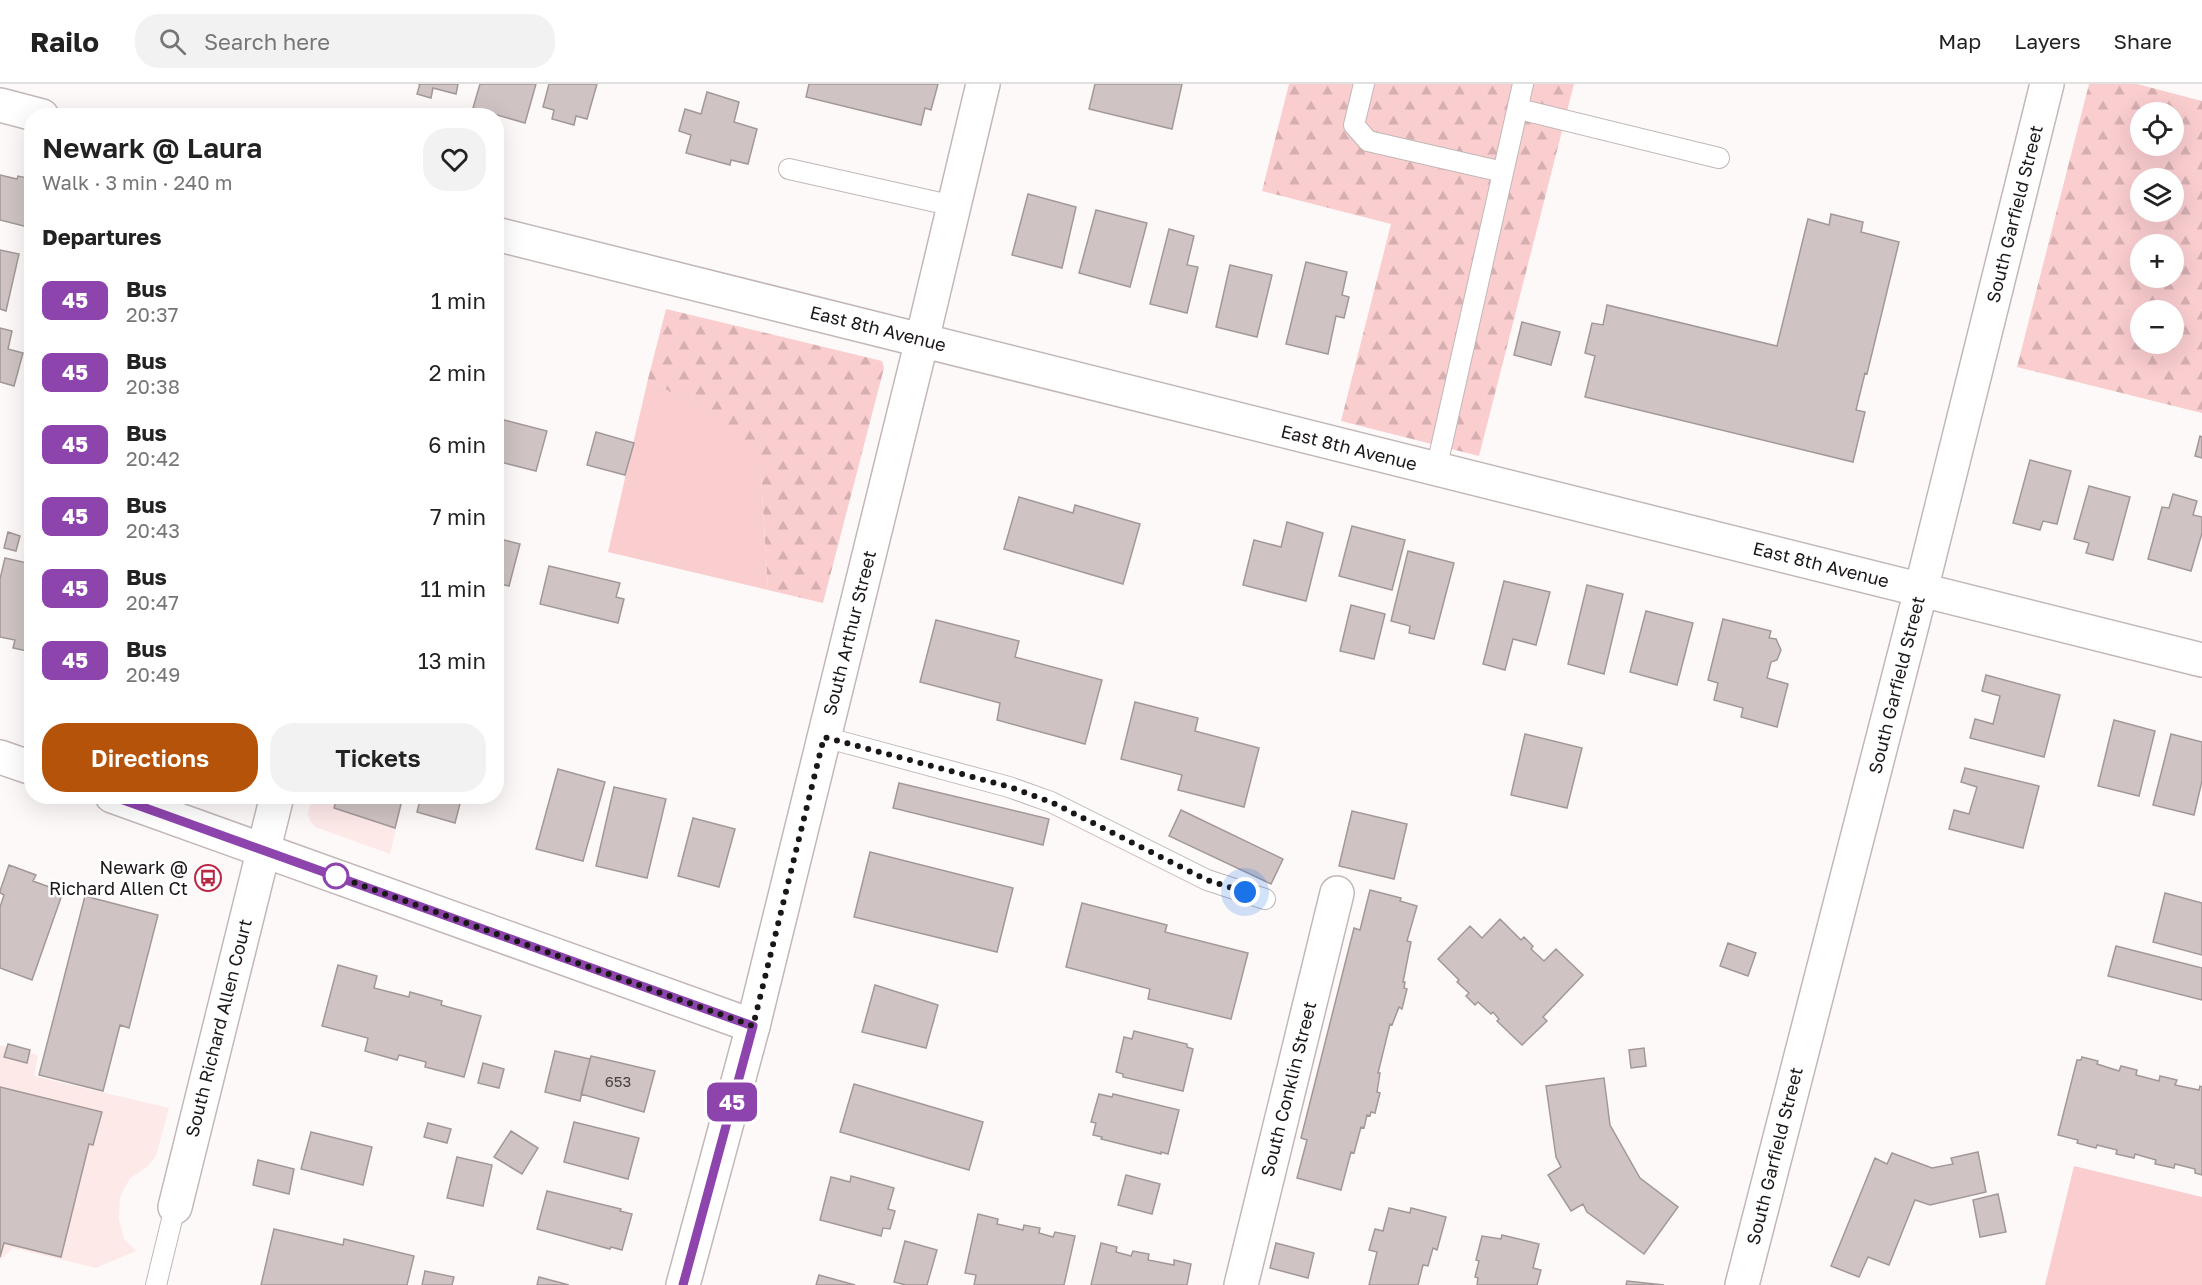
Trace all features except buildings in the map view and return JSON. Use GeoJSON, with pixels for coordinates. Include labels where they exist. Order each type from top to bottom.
{"type":"FeatureCollection","features":[{"type":"Feature","properties":{"kind":"street","name":"South Arthur Street"},"geometry":{"type":"LineString","coordinates":[[683,1285],[753,1026],[983,84]]}},
{"type":"Feature","properties":{"kind":"street","name":"South Garfield Street"},"geometry":{"type":"LineString","coordinates":[[1742,1285],[1922,590],[2047,84]]}},
{"type":"Feature","properties":{"kind":"street"},"geometry":{"type":"LineString","coordinates":[[0,105],[24,111]]}},
{"type":"Feature","properties":{"kind":"street","name":"East 8th Avenue"},"geometry":{"type":"LineString","coordinates":[[504,236],[2202,660]]}},
{"type":"Feature","properties":{"kind":"street"},"geometry":{"type":"LineString","coordinates":[[0,757],[24,765]]}},
{"type":"Feature","properties":{"kind":"street"},"geometry":{"type":"LineString","coordinates":[[135,804],[753,1026]]}},
{"type":"Feature","properties":{"kind":"street","name":"South Richard Allen Court"},"geometry":{"type":"LineString","coordinates":[[175,1207],[275,804]]}},
{"type":"Feature","properties":{"kind":"street","name":"South Conklin Street"},"geometry":{"type":"LineString","coordinates":[[1241,1285],[1337,893]]}},
{"type":"Feature","properties":{"kind":"lane"},"geometry":{"type":"LineString","coordinates":[[1364,84],[1354,125],[1368,141],[1503,172]]}},
{"type":"Feature","properties":{"kind":"lane"},"geometry":{"type":"LineString","coordinates":[[1436,470],[1523,84]]}},
{"type":"Feature","properties":{"kind":"lane"},"geometry":{"type":"LineString","coordinates":[[1519,109],[1719,159]]}},
{"type":"Feature","properties":{"kind":"lane"},"geometry":{"type":"LineString","coordinates":[[789,169],[954,206]]}},
{"type":"Feature","properties":{"kind":"lane"},"geometry":{"type":"LineString","coordinates":[[824,737],[1010,787],[1051,802],[1207,880],[1265,899]]}},
{"type":"Feature","properties":{"kind":"lane"},"geometry":{"type":"LineString","coordinates":[[156,1285],[175,1207]]}},
{"type":"Feature","properties":{"kind":"shaded area"},"geometry":{"type":"Polygon","coordinates":[[[310,804],[402,804],[390,854],[315,827],[308,814],[310,804]]]}},
{"type":"Feature","properties":{"kind":"shaded area"},"geometry":{"type":"Polygon","coordinates":[[[0,1045],[38,1055],[34,1076],[169,1108],[156,1156],[147,1167],[130,1178],[120,1197],[119,1219],[124,1239],[136,1251],[96,1268],[13,1248],[0,1260],[0,1045]]]}},
{"type":"Feature","properties":{"kind":"green space"},"geometry":{"type":"Polygon","coordinates":[[[1289,84],[1574,84],[1479,456],[1341,421],[1391,224],[1262,191],[1289,84]]]}},
{"type":"Feature","properties":{"kind":"green space"},"geometry":{"type":"Polygon","coordinates":[[[2089,84],[2137,84],[2202,101],[2202,413],[2017,367],[2089,84]]]}},
{"type":"Feature","properties":{"kind":"green space"},"geometry":{"type":"Polygon","coordinates":[[[666,309],[882,361],[884,368],[823,603],[768,590],[761,476],[726,424],[648,379],[666,309]]]}},
{"type":"Feature","properties":{"kind":"green space"},"geometry":{"type":"Polygon","coordinates":[[[648,379],[727,424],[761,476],[768,590],[608,552],[648,379]]]}},
{"type":"Feature","properties":{"kind":"green space"},"geometry":{"type":"Polygon","coordinates":[[[2074,1166],[2202,1197],[2202,1285],[2045,1285],[2074,1166]]]}},
{"type":"Feature","properties":{"kind":"bus line","name":"45"},"geometry":{"type":"LineString","coordinates":[[135,804],[753,1026],[683,1285]]}},
{"type":"Feature","properties":{"kind":"place","name":"Newark @ Richard Allen Ct"},"geometry":{"type":"Point","coordinates":[208,878]}},
{"type":"Feature","properties":{"kind":"route"},"geometry":{"type":"LineString","coordinates":[[336,876],[330,874],[753,1026],[824,737],[1010,787],[1051,802],[1207,880],[1245,892]]}}]}
